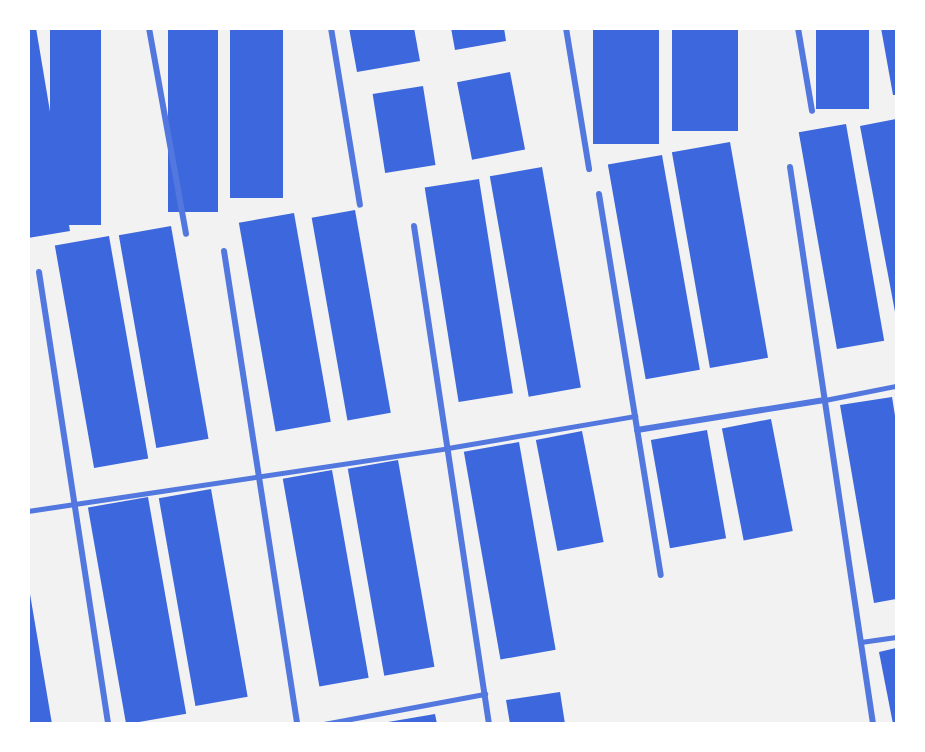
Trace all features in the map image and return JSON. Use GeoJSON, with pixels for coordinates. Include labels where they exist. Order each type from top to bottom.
{"type":"FeatureCollection","features":[{"type":"Feature","properties":{"kind":"street"},"geometry":{"type":"LineString","coordinates":[[149,28],[186,234]]}},
{"type":"Feature","properties":{"kind":"street"},"geometry":{"type":"LineString","coordinates":[[331,28],[360,205]]}},
{"type":"Feature","properties":{"kind":"street"},"geometry":{"type":"LineString","coordinates":[[566,28],[589,169]]}},
{"type":"Feature","properties":{"kind":"street"},"geometry":{"type":"LineString","coordinates":[[798,28],[812,111]]}},
{"type":"Feature","properties":{"kind":"street"},"geometry":{"type":"LineString","coordinates":[[790,167],[873,723]]}},
{"type":"Feature","properties":{"kind":"street"},"geometry":{"type":"LineString","coordinates":[[599,194],[661,575]]}},
{"type":"Feature","properties":{"kind":"street"},"geometry":{"type":"LineString","coordinates":[[414,226],[489,723]]}},
{"type":"Feature","properties":{"kind":"street"},"geometry":{"type":"LineString","coordinates":[[224,250],[297,723]]}},
{"type":"Feature","properties":{"kind":"street"},"geometry":{"type":"LineString","coordinates":[[39,272],[108,723]]}},
{"type":"Feature","properties":{"kind":"street"},"geometry":{"type":"LineString","coordinates":[[637,430],[825,400]]}},
{"type":"Feature","properties":{"kind":"lane"},"geometry":{"type":"LineString","coordinates":[[825,400],[897,386]]}},
{"type":"Feature","properties":{"kind":"lane"},"geometry":{"type":"LineString","coordinates":[[28,511],[448,448],[635,416]]}},
{"type":"Feature","properties":{"kind":"lane"},"geometry":{"type":"LineString","coordinates":[[861,642],[897,637]]}},
{"type":"Feature","properties":{"kind":"lane"},"geometry":{"type":"LineString","coordinates":[[324,723],[485,694]]}},
{"type":"Feature","properties":{"kind":"building"},"geometry":{"type":"Polygon","coordinates":[[[28,28],[36,28],[70,231],[28,238],[28,28]]]}},
{"type":"Feature","properties":{"kind":"building"},"geometry":{"type":"Polygon","coordinates":[[[50,28],[101,28],[101,225],[50,225],[50,28]]]}},
{"type":"Feature","properties":{"kind":"building"},"geometry":{"type":"Polygon","coordinates":[[[168,28],[218,28],[218,212],[168,212],[168,28]]]}},
{"type":"Feature","properties":{"kind":"building"},"geometry":{"type":"Polygon","coordinates":[[[230,28],[283,28],[283,198],[230,198],[230,28]]]}},
{"type":"Feature","properties":{"kind":"building"},"geometry":{"type":"Polygon","coordinates":[[[349,28],[414,28],[420,61],[357,72],[349,28]]]}},
{"type":"Feature","properties":{"kind":"building"},"geometry":{"type":"Polygon","coordinates":[[[451,28],[504,28],[506,41],[455,50],[451,28]]]}},
{"type":"Feature","properties":{"kind":"building"},"geometry":{"type":"Polygon","coordinates":[[[593,28],[659,28],[659,144],[593,144],[593,28]]]}},
{"type":"Feature","properties":{"kind":"building"},"geometry":{"type":"Polygon","coordinates":[[[672,28],[738,28],[738,131],[672,131],[672,28]]]}},
{"type":"Feature","properties":{"kind":"building"},"geometry":{"type":"Polygon","coordinates":[[[816,28],[869,28],[869,109],[816,109],[816,28]]]}},
{"type":"Feature","properties":{"kind":"building"},"geometry":{"type":"Polygon","coordinates":[[[881,28],[896,28],[896,95],[893,95],[881,28]]]}},
{"type":"Feature","properties":{"kind":"building"},"geometry":{"type":"Polygon","coordinates":[[[510,72],[525,150],[472,160],[457,82],[510,72]]]}},
{"type":"Feature","properties":{"kind":"building"},"geometry":{"type":"Polygon","coordinates":[[[423,86],[436,165],[385,173],[373,94],[423,86]]]}},
{"type":"Feature","properties":{"kind":"building"},"geometry":{"type":"Polygon","coordinates":[[[896,119],[896,312],[895,312],[860,126],[896,119]]]}},
{"type":"Feature","properties":{"kind":"building"},"geometry":{"type":"Polygon","coordinates":[[[846,124],[884,341],[837,349],[799,132],[846,124]]]}},
{"type":"Feature","properties":{"kind":"building"},"geometry":{"type":"Polygon","coordinates":[[[730,142],[768,358],[710,368],[672,152],[730,142]]]}},
{"type":"Feature","properties":{"kind":"building"},"geometry":{"type":"Polygon","coordinates":[[[662,155],[700,370],[646,379],[608,165],[662,155]]]}},
{"type":"Feature","properties":{"kind":"building"},"geometry":{"type":"Polygon","coordinates":[[[542,167],[581,388],[529,397],[490,176],[542,167]]]}},
{"type":"Feature","properties":{"kind":"building"},"geometry":{"type":"Polygon","coordinates":[[[479,179],[513,393],[459,402],[425,188],[479,179]]]}},
{"type":"Feature","properties":{"kind":"building"},"geometry":{"type":"Polygon","coordinates":[[[355,210],[391,413],[347,421],[312,218],[355,210]]]}},
{"type":"Feature","properties":{"kind":"building"},"geometry":{"type":"Polygon","coordinates":[[[294,213],[331,422],[276,432],[239,223],[294,213]]]}},
{"type":"Feature","properties":{"kind":"building"},"geometry":{"type":"Polygon","coordinates":[[[171,226],[209,439],[156,448],[119,235],[171,226]]]}},
{"type":"Feature","properties":{"kind":"building"},"geometry":{"type":"Polygon","coordinates":[[[109,236],[148,459],[94,468],[55,246],[109,236]]]}},
{"type":"Feature","properties":{"kind":"building"},"geometry":{"type":"Polygon","coordinates":[[[892,397],[896,422],[896,599],[874,603],[840,405],[892,397]]]}},
{"type":"Feature","properties":{"kind":"building"},"geometry":{"type":"Polygon","coordinates":[[[771,419],[793,531],[744,540],[722,429],[771,419]]]}},
{"type":"Feature","properties":{"kind":"building"},"geometry":{"type":"Polygon","coordinates":[[[707,430],[726,538],[670,548],[651,440],[707,430]]]}},
{"type":"Feature","properties":{"kind":"building"},"geometry":{"type":"Polygon","coordinates":[[[582,431],[604,542],[557,551],[536,440],[582,431]]]}},
{"type":"Feature","properties":{"kind":"building"},"geometry":{"type":"Polygon","coordinates":[[[519,442],[556,650],[500,660],[464,452],[519,442]]]}},
{"type":"Feature","properties":{"kind":"building"},"geometry":{"type":"Polygon","coordinates":[[[398,460],[434,667],[384,676],[348,469],[398,460]]]}},
{"type":"Feature","properties":{"kind":"building"},"geometry":{"type":"Polygon","coordinates":[[[332,470],[369,678],[319,686],[283,479],[332,470]]]}},
{"type":"Feature","properties":{"kind":"building"},"geometry":{"type":"Polygon","coordinates":[[[211,489],[248,697],[195,706],[159,498],[211,489]]]}},
{"type":"Feature","properties":{"kind":"building"},"geometry":{"type":"Polygon","coordinates":[[[148,497],[186,714],[126,724],[88,508],[148,497]]]}},
{"type":"Feature","properties":{"kind":"building"},"geometry":{"type":"Polygon","coordinates":[[[28,594],[30,594],[52,724],[28,724],[28,594]]]}},
{"type":"Feature","properties":{"kind":"building"},"geometry":{"type":"Polygon","coordinates":[[[896,648],[896,724],[893,724],[879,652],[896,648]]]}},
{"type":"Feature","properties":{"kind":"building"},"geometry":{"type":"Polygon","coordinates":[[[560,692],[565,724],[510,724],[506,700],[560,692]]]}},
{"type":"Feature","properties":{"kind":"building"},"geometry":{"type":"Polygon","coordinates":[[[435,714],[437,724],[388,724],[388,722],[435,714]]]}}]}
